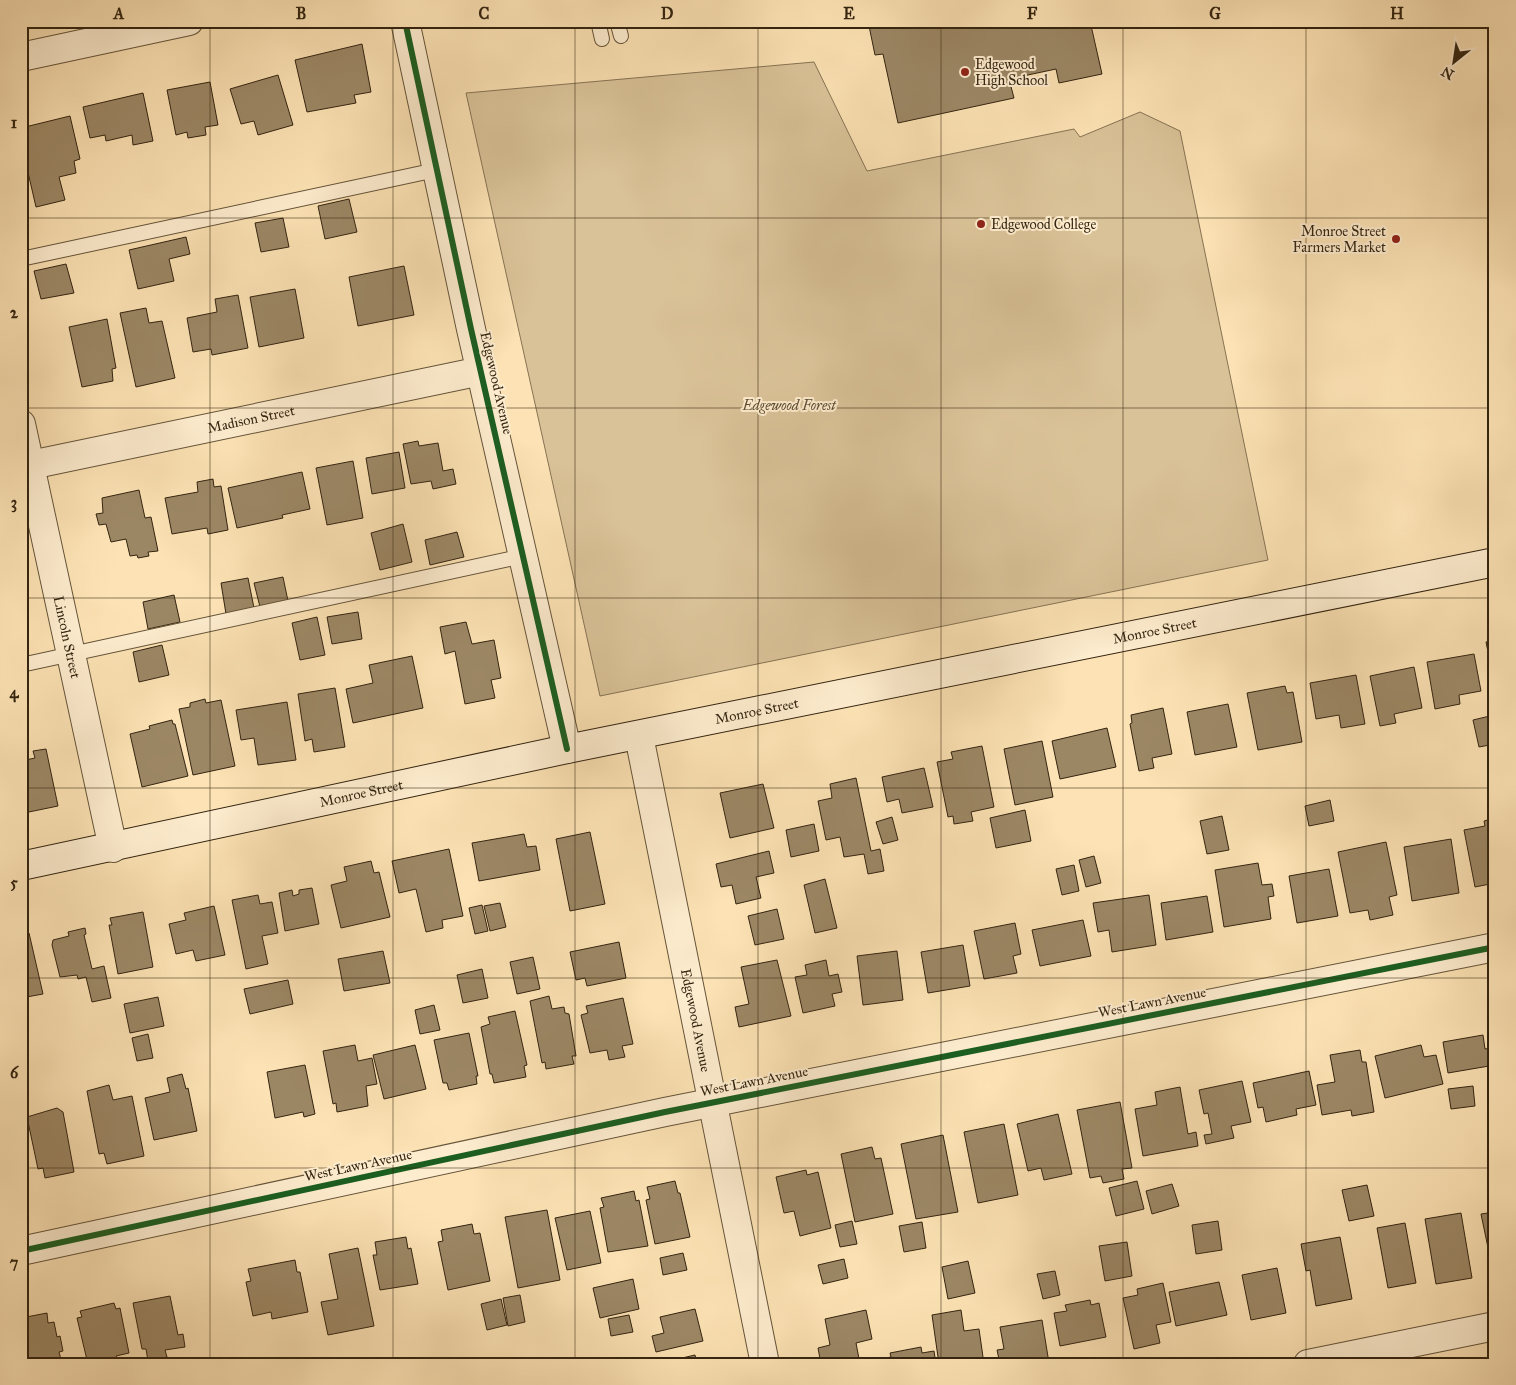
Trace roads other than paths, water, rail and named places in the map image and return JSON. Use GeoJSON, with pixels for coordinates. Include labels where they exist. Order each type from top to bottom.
{"type":"FeatureCollection","features":[{"type":"Feature","properties":{"kind":"street"},"geometry":{"type":"LineString","coordinates":[[21,58],[189,21]]}},
{"type":"Feature","properties":{"kind":"street","name":"Edgewood Avenue"},"geometry":{"type":"LineString","coordinates":[[406,21],[436,170],[567,749]]}},
{"type":"Feature","properties":{"kind":"street","name":"Madison Street"},"geometry":{"type":"LineString","coordinates":[[26,466],[481,370]]}},
{"type":"Feature","properties":{"kind":"street","name":"Lincoln Street"},"geometry":{"type":"LineString","coordinates":[[21,424],[26,466],[113,848]]}},
{"type":"Feature","properties":{"kind":"street","name":"Monroe Street"},"geometry":{"type":"LineString","coordinates":[[21,866],[113,848],[567,749],[1495,562]]}},
{"type":"Feature","properties":{"kind":"street","name":"Edgewood Avenue"},"geometry":{"type":"LineString","coordinates":[[639,736],[765,1364]]}},
{"type":"Feature","properties":{"kind":"street","name":"West Lawn Avenue"},"geometry":{"type":"LineString","coordinates":[[21,1251],[711,1102],[1495,947]]}},
{"type":"Feature","properties":{"kind":"street"},"geometry":{"type":"LineString","coordinates":[[1308,1364],[1495,1326]]}},
{"type":"Feature","properties":{"kind":"lane"},"geometry":{"type":"LineString","coordinates":[[598,21],[602,39]]}},
{"type":"Feature","properties":{"kind":"lane"},"geometry":{"type":"LineString","coordinates":[[617,21],[621,36]]}},
{"type":"Feature","properties":{"kind":"lane"},"geometry":{"type":"LineString","coordinates":[[21,259],[436,170]]}},
{"type":"Feature","properties":{"kind":"lane"},"geometry":{"type":"LineString","coordinates":[[21,664],[523,556]]}},
{"type":"Feature","properties":{"kind":"place","name":"Edgewood High School"},"geometry":{"type":"Point","coordinates":[965,72]}},
{"type":"Feature","properties":{"kind":"place","name":"Edgewood College"},"geometry":{"type":"Point","coordinates":[981,224]}},
{"type":"Feature","properties":{"kind":"place","name":"Monroe Street Farmers Market"},"geometry":{"type":"Point","coordinates":[1396,239]}},
{"type":"Feature","properties":{"kind":"park label","name":"Edgewood Forest"},"geometry":{"type":"Point","coordinates":[789,405]}}]}
